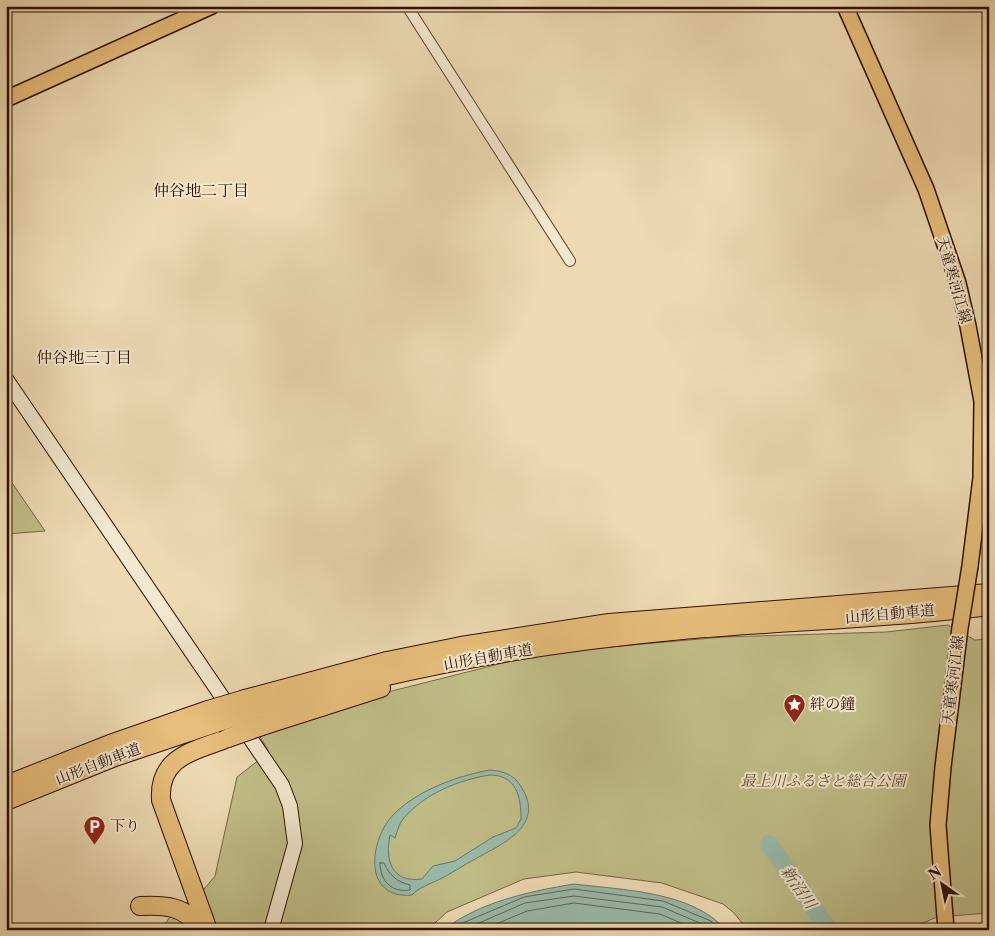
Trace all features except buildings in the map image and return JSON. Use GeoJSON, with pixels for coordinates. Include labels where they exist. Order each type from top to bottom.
{"type":"FeatureCollection","features":[{"type":"Feature","properties":{"kind":"highway","name":"山形自動車道"},"geometry":{"type":"LineString","coordinates":[[6,786],[110,744],[249,705],[378,663],[460,646],[989,593]]}},
{"type":"Feature","properties":{"kind":"highway","name":"山形自動車道"},"geometry":{"type":"LineString","coordinates":[[640,627],[989,606]]}},
{"type":"Feature","properties":{"kind":"highway","name":"山形自動車道"},"geometry":{"type":"LineString","coordinates":[[249,705],[613,630]]}},
{"type":"Feature","properties":{"kind":"highway"},"geometry":{"type":"LineString","coordinates":[[208,930],[163,807],[160,789],[166,772],[178,759],[262,726],[392,685],[516,651]]}},
{"type":"Feature","properties":{"kind":"highway","name":"山形自動車道"},"geometry":{"type":"LineString","coordinates":[[6,801],[212,716]]}},
{"type":"Feature","properties":{"kind":"highway"},"geometry":{"type":"LineString","coordinates":[[6,773],[158,720],[212,716]]}},
{"type":"Feature","properties":{"kind":"highway"},"geometry":{"type":"LineString","coordinates":[[140,906],[164,905],[174,907],[190,918],[198,930]]}},
{"type":"Feature","properties":{"kind":"main road","name":"天童寒河江線"},"geometry":{"type":"LineString","coordinates":[[845,6],[926,189],[958,283],[982,401],[981,478],[942,767],[938,825],[946,930]]}},
{"type":"Feature","properties":{"kind":"main road"},"geometry":{"type":"LineString","coordinates":[[6,99],[210,7]]}},
{"type":"Feature","properties":{"kind":"street"},"geometry":{"type":"LineString","coordinates":[[407,6],[570,261]]}},
{"type":"Feature","properties":{"kind":"street"},"geometry":{"type":"LineString","coordinates":[[6,379],[282,785],[290,806],[295,844],[271,930]]}},
{"type":"Feature","properties":{"kind":"green space"},"geometry":{"type":"Polygon","coordinates":[[[6,474],[45,531],[6,534],[6,474]]]}},
{"type":"Feature","properties":{"kind":"green space","name":"最上川ふるさと総合公園"},"geometry":{"type":"Polygon","coordinates":[[[948,625],[975,640],[989,639],[989,913],[937,917],[907,930],[748,930],[733,912],[723,904],[662,883],[576,872],[524,879],[447,912],[427,930],[161,930],[172,914],[205,888],[215,876],[237,777],[269,752],[259,735],[356,700],[503,663],[564,651],[723,637],[886,632],[948,625]]]}},
{"type":"Feature","properties":{"kind":"water"},"geometry":{"type":"Polygon","coordinates":[[[490,770],[503,772],[514,778],[520,785],[527,799],[528,811],[525,822],[518,831],[498,846],[421,888],[412,895],[396,894],[385,888],[378,878],[375,866],[376,852],[379,838],[394,814],[426,791],[451,780],[490,770]],[[490,775],[466,780],[431,795],[411,810],[398,828],[395,838],[390,835],[389,853],[392,868],[403,877],[422,879],[433,866],[455,861],[493,837],[516,828],[521,819],[518,795],[511,783],[499,776],[490,775]]]}},
{"type":"Feature","properties":{"kind":"water"},"geometry":{"type":"Polygon","coordinates":[[[574,884],[634,891],[676,900],[695,907],[712,917],[726,930],[444,930],[458,920],[489,905],[523,894],[574,884]]]}},
{"type":"Feature","properties":{"kind":"waterway","name":"新沼川"},"geometry":{"type":"LineString","coordinates":[[769,844],[829,930]]}},
{"type":"Feature","properties":{"kind":"place","name":"絆の鐘"},"geometry":{"type":"Point","coordinates":[794,723]}},
{"type":"Feature","properties":{"kind":"place","name":"下り"},"geometry":{"type":"Point","coordinates":[94,845]}},
{"type":"Feature","properties":{"kind":"district","name":"仲谷地二丁目"},"geometry":{"type":"Point","coordinates":[201,190]}},
{"type":"Feature","properties":{"kind":"district","name":"仲谷地三丁目"},"geometry":{"type":"Point","coordinates":[84,357]}}]}
